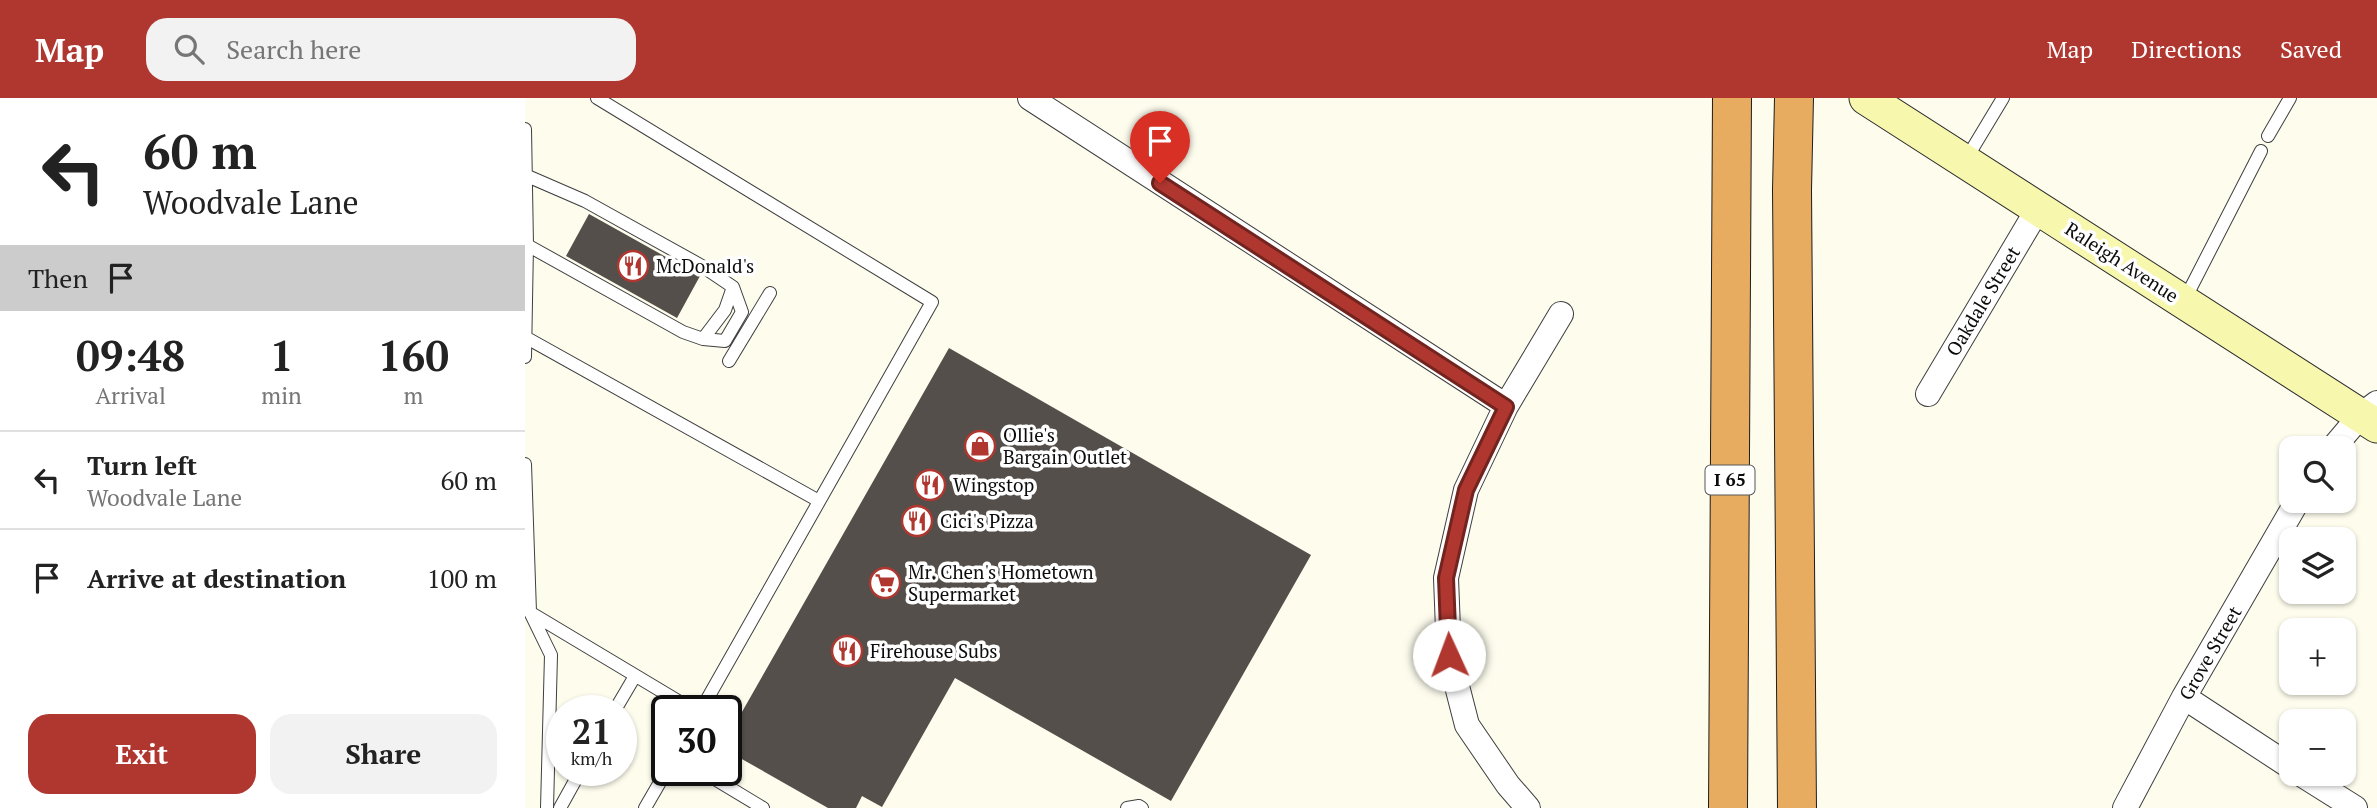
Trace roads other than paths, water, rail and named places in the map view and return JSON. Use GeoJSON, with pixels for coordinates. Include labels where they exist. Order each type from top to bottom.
{"type":"FeatureCollection","features":[{"type":"Feature","properties":{"kind":"highway","name":"I 65"},"geometry":{"type":"LineString","coordinates":[[1728,808],[1732,98]]}},
{"type":"Feature","properties":{"kind":"highway"},"geometry":{"type":"LineString","coordinates":[[1794,98],[1792,190],[1797,808]]}},
{"type":"Feature","properties":{"kind":"street"},"geometry":{"type":"LineString","coordinates":[[1030,98],[1506,407]]}},
{"type":"Feature","properties":{"kind":"street","name":"Raleigh Avenue"},"geometry":{"type":"LineString","coordinates":[[1866,98],[2184,302],[2372,415]]}},
{"type":"Feature","properties":{"kind":"street","name":"Oakdale Street"},"geometry":{"type":"LineString","coordinates":[[1928,394],[2038,209]]}},
{"type":"Feature","properties":{"kind":"street"},"geometry":{"type":"LineString","coordinates":[[1528,808],[1508,785],[1467,725],[1449,655],[1446,578],[1466,490],[1506,407],[1561,314]]}},
{"type":"Feature","properties":{"kind":"street"},"geometry":{"type":"LineString","coordinates":[[2347,436],[2372,415]]}},
{"type":"Feature","properties":{"kind":"street","name":"Grove Street"},"geometry":{"type":"LineString","coordinates":[[2125,808],[2184,697],[2290,513]]}},
{"type":"Feature","properties":{"kind":"street"},"geometry":{"type":"LineString","coordinates":[[2184,697],[2279,759]]}},
{"type":"Feature","properties":{"kind":"street"},"geometry":{"type":"LineString","coordinates":[[2320,786],[2354,808]]}},
{"type":"Feature","properties":{"kind":"lane"},"geometry":{"type":"LineString","coordinates":[[597,98],[932,302],[709,695]]}},
{"type":"Feature","properties":{"kind":"lane"},"geometry":{"type":"LineString","coordinates":[[1965,162],[2003,98]]}},
{"type":"Feature","properties":{"kind":"lane"},"geometry":{"type":"LineString","coordinates":[[2268,136],[2290,98]]}},
{"type":"Feature","properties":{"kind":"lane"},"geometry":{"type":"LineString","coordinates":[[525,129],[525,358]]}},
{"type":"Feature","properties":{"kind":"lane"},"geometry":{"type":"LineString","coordinates":[[2184,302],[2261,150]]}},
{"type":"Feature","properties":{"kind":"lane"},"geometry":{"type":"LineString","coordinates":[[525,175],[585,201],[702,266],[733,287],[742,312],[725,341],[703,340],[683,332],[527,245]]}},
{"type":"Feature","properties":{"kind":"lane"},"geometry":{"type":"LineString","coordinates":[[703,340],[725,310],[733,287]]}},
{"type":"Feature","properties":{"kind":"lane"},"geometry":{"type":"LineString","coordinates":[[729,361],[770,293]]}},
{"type":"Feature","properties":{"kind":"lane"},"geometry":{"type":"LineString","coordinates":[[525,337],[819,501]]}},
{"type":"Feature","properties":{"kind":"lane"},"geometry":{"type":"LineString","coordinates":[[525,464],[528,612],[551,655],[547,808]]}},
{"type":"Feature","properties":{"kind":"lane"},"geometry":{"type":"LineString","coordinates":[[528,612],[667,695]]}},
{"type":"Feature","properties":{"kind":"lane"},"geometry":{"type":"LineString","coordinates":[[624,695],[635,676]]}},
{"type":"Feature","properties":{"kind":"lane"},"geometry":{"type":"LineString","coordinates":[[560,808],[573,786]]}},
{"type":"Feature","properties":{"kind":"lane"},"geometry":{"type":"LineString","coordinates":[[645,808],[658,786]]}},
{"type":"Feature","properties":{"kind":"lane"},"geometry":{"type":"LineString","coordinates":[[727,786],[763,808]]}},
{"type":"Feature","properties":{"kind":"lane"},"geometry":{"type":"LineString","coordinates":[[1128,808],[1142,808]]}},
{"type":"Feature","properties":{"kind":"place","name":"McDonald's"},"geometry":{"type":"Point","coordinates":[633,266]}},
{"type":"Feature","properties":{"kind":"place","name":"Ollie's Bargain Outlet"},"geometry":{"type":"Point","coordinates":[980,446]}},
{"type":"Feature","properties":{"kind":"place","name":"Wingstop"},"geometry":{"type":"Point","coordinates":[930,485]}},
{"type":"Feature","properties":{"kind":"place","name":"Cici's Pizza"},"geometry":{"type":"Point","coordinates":[917,521]}},
{"type":"Feature","properties":{"kind":"place","name":"Mr. Chen's Hometown Supermarket"},"geometry":{"type":"Point","coordinates":[885,583]}},
{"type":"Feature","properties":{"kind":"place","name":"Firehouse Subs"},"geometry":{"type":"Point","coordinates":[847,651]}}]}
